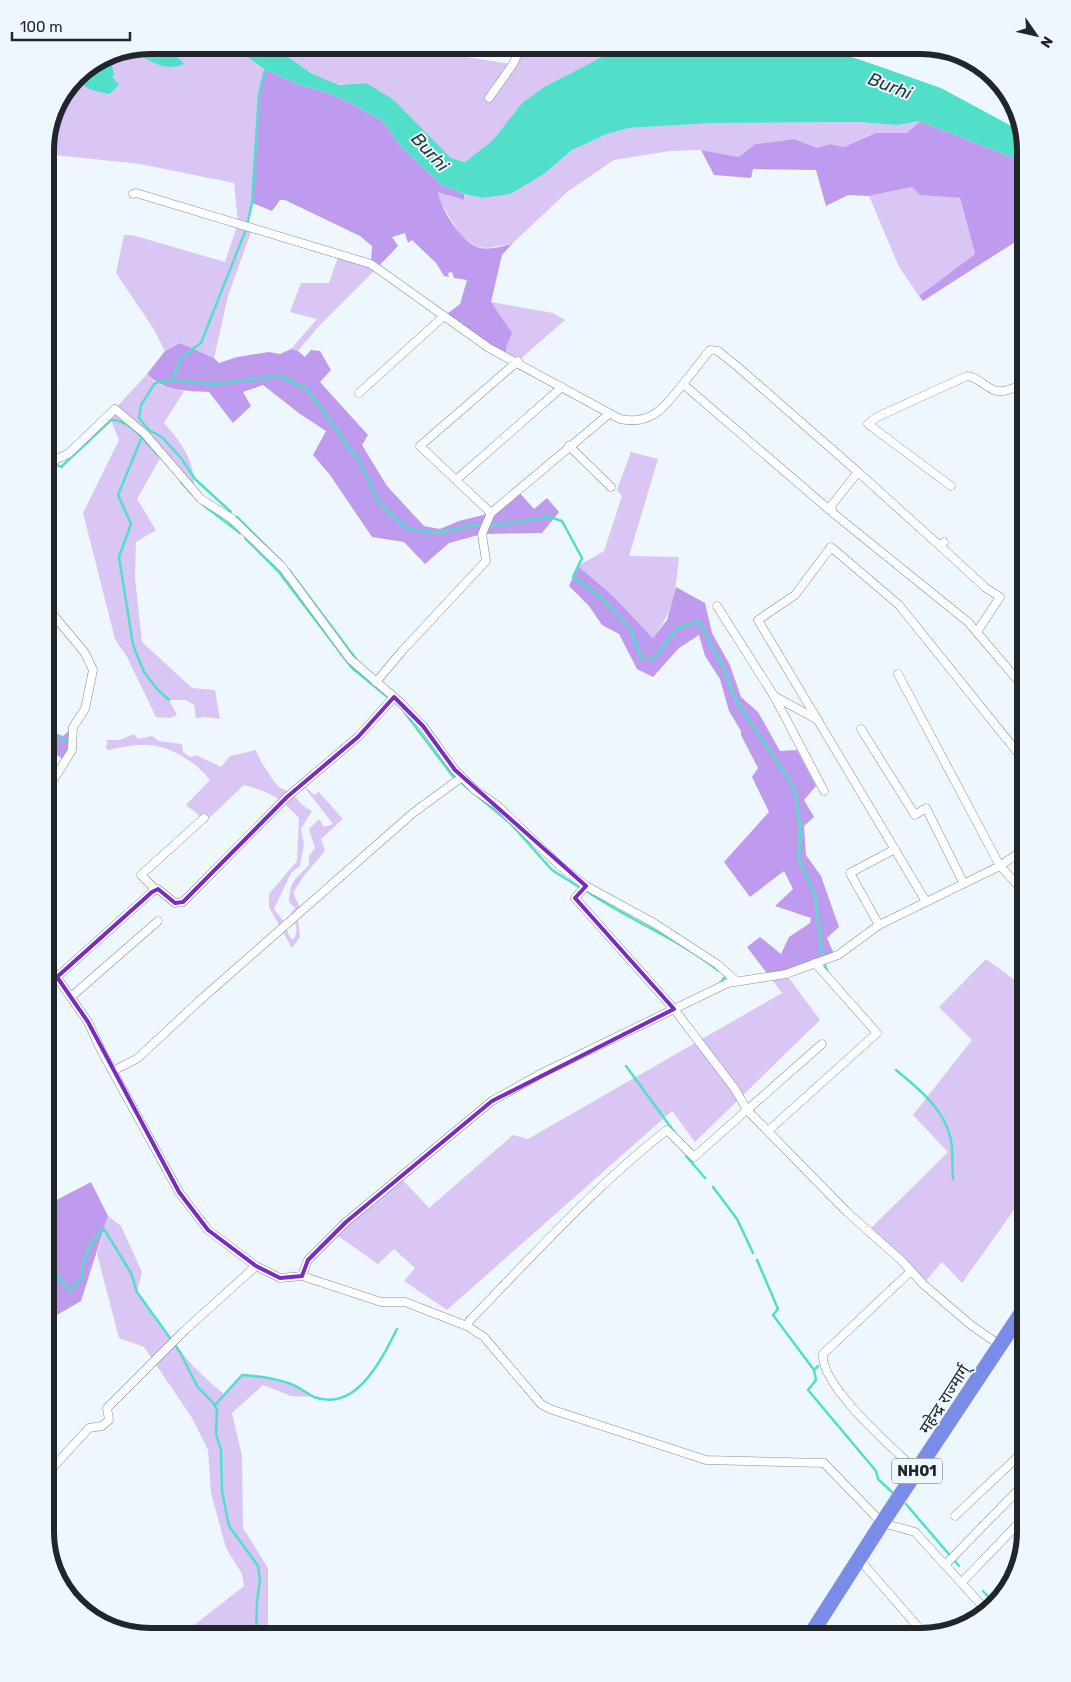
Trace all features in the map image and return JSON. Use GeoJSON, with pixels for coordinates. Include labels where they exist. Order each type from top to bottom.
{"type":"FeatureCollection","features":[{"type":"Feature","properties":{"kind":"highway","name":"महेन्द्र राज्मार्ग्"},"geometry":{"type":"LineString","coordinates":[[815,1628],[1017,1320]]}},
{"type":"Feature","properties":{"kind":"street"},"geometry":{"type":"LineString","coordinates":[[489,98],[517,54]]}},
{"type":"Feature","properties":{"kind":"street"},"geometry":{"type":"LineString","coordinates":[[133,194],[136,192],[371,264],[489,348],[518,361],[609,414],[628,420],[654,416],[710,350],[718,351],[942,544],[986,588],[1000,597],[978,632]]}},
{"type":"Feature","properties":{"kind":"street"},"geometry":{"type":"LineString","coordinates":[[359,393],[444,316]]}},
{"type":"Feature","properties":{"kind":"street"},"geometry":{"type":"LineString","coordinates":[[491,513],[420,446],[518,361]]}},
{"type":"Feature","properties":{"kind":"street"},"geometry":{"type":"LineString","coordinates":[[951,486],[868,424],[877,417],[967,376],[975,376],[992,390],[1003,391],[1017,386]]}},
{"type":"Feature","properties":{"kind":"street"},"geometry":{"type":"LineString","coordinates":[[683,384],[833,513],[968,622],[1017,679]]}},
{"type":"Feature","properties":{"kind":"street"},"geometry":{"type":"LineString","coordinates":[[456,480],[562,387]]}},
{"type":"Feature","properties":{"kind":"street"},"geometry":{"type":"LineString","coordinates":[[54,460],[68,454],[114,409],[145,434],[201,498],[231,518],[283,568],[350,659],[394,697],[423,726],[462,777],[513,819],[559,865],[586,886],[654,923],[718,964],[736,981]]}},
{"type":"Feature","properties":{"kind":"street"},"geometry":{"type":"LineString","coordinates":[[376,682],[486,561],[482,534],[491,513],[609,414]]}},
{"type":"Feature","properties":{"kind":"street"},"geometry":{"type":"LineString","coordinates":[[569,446],[611,486]]}},
{"type":"Feature","properties":{"kind":"street"},"geometry":{"type":"LineString","coordinates":[[833,513],[831,506],[858,472]]}},
{"type":"Feature","properties":{"kind":"street"},"geometry":{"type":"LineString","coordinates":[[925,900],[820,721],[758,620],[795,595],[831,547],[899,605],[1017,752]]}},
{"type":"Feature","properties":{"kind":"street"},"geometry":{"type":"LineString","coordinates":[[717,606],[774,696],[824,791]]}},
{"type":"Feature","properties":{"kind":"street"},"geometry":{"type":"LineString","coordinates":[[54,616],[85,653],[92,670],[85,709],[73,726],[72,750],[54,779]]}},
{"type":"Feature","properties":{"kind":"street"},"geometry":{"type":"LineString","coordinates":[[898,674],[1000,866],[1017,884]]}},
{"type":"Feature","properties":{"kind":"street"},"geometry":{"type":"LineString","coordinates":[[774,696],[820,721]]}},
{"type":"Feature","properties":{"kind":"street"},"geometry":{"type":"LineString","coordinates":[[57,977],[152,892],[158,889],[175,903],[183,902],[287,797],[358,737],[394,697]]}},
{"type":"Feature","properties":{"kind":"street"},"geometry":{"type":"LineString","coordinates":[[861,729],[915,815],[926,808],[963,882]]}},
{"type":"Feature","properties":{"kind":"street"},"geometry":{"type":"LineString","coordinates":[[113,1070],[138,1058],[198,1002],[413,813],[462,777]]}},
{"type":"Feature","properties":{"kind":"street"},"geometry":{"type":"LineString","coordinates":[[152,892],[153,887],[142,875],[204,818]]}},
{"type":"Feature","properties":{"kind":"street"},"geometry":{"type":"LineString","coordinates":[[878,925],[850,873],[895,849]]}},
{"type":"Feature","properties":{"kind":"street"},"geometry":{"type":"LineString","coordinates":[[302,1276],[308,1260],[346,1222],[492,1101],[542,1073],[736,981],[786,974],[838,955],[878,925],[925,900],[1000,866],[1017,854]]}},
{"type":"Feature","properties":{"kind":"street"},"geometry":{"type":"LineString","coordinates":[[586,886],[575,898],[674,1010],[735,1089],[747,1110],[847,1212],[953,1311],[1000,1345]]}},
{"type":"Feature","properties":{"kind":"street"},"geometry":{"type":"LineString","coordinates":[[72,996],[158,921]]}},
{"type":"Feature","properties":{"kind":"street"},"geometry":{"type":"LineString","coordinates":[[768,1131],[877,1033],[815,963]]}},
{"type":"Feature","properties":{"kind":"street"},"geometry":{"type":"LineString","coordinates":[[54,973],[72,996],[179,1192],[208,1230],[256,1266],[280,1278],[302,1276],[382,1302],[405,1302],[467,1326],[484,1337],[540,1404],[706,1460],[824,1463],[882,1523],[915,1532],[982,1605]]}},
{"type":"Feature","properties":{"kind":"street"},"geometry":{"type":"LineString","coordinates":[[467,1326],[470,1320],[624,1166],[667,1130],[694,1157],[822,1044]]}},
{"type":"Feature","properties":{"kind":"street"},"geometry":{"type":"LineString","coordinates":[[54,1466],[89,1428],[102,1426],[109,1420],[107,1408],[184,1331],[256,1266]]}},
{"type":"Feature","properties":{"kind":"street"},"geometry":{"type":"LineString","coordinates":[[911,1271],[823,1354],[822,1364],[831,1381],[852,1406],[917,1471]]}},
{"type":"Feature","properties":{"kind":"street"},"geometry":{"type":"LineString","coordinates":[[955,1516],[1017,1457]]}},
{"type":"Feature","properties":{"kind":"street"},"geometry":{"type":"LineString","coordinates":[[946,1564],[1017,1491]]}},
{"type":"Feature","properties":{"kind":"street"},"geometry":{"type":"LineString","coordinates":[[962,1582],[1016,1526]]}},
{"type":"Feature","properties":{"kind":"street"},"geometry":{"type":"LineString","coordinates":[[859,1559],[919,1628]]}},
{"type":"Feature","properties":{"kind":"highlighted area"},"geometry":{"type":"Polygon","coordinates":[[[394,697],[423,726],[455,770],[586,886],[575,898],[674,1009],[492,1101],[346,1222],[308,1260],[302,1276],[280,1278],[256,1266],[208,1230],[179,1192],[88,1022],[57,977],[152,892],[158,889],[175,903],[183,902],[287,797],[358,737],[394,697]]]}},
{"type":"Feature","properties":{"kind":"shaded area"},"geometry":{"type":"Polygon","coordinates":[[[150,54],[243,54],[264,69],[259,107],[254,183],[248,221],[252,229],[228,296],[214,358],[180,343],[165,351],[153,328],[116,273],[124,235],[132,235],[225,262],[238,223],[234,183],[140,164],[54,155],[57,125],[61,113],[70,97],[91,74],[113,61],[131,56],[150,54]]]}},
{"type":"Feature","properties":{"kind":"shaded area"},"geometry":{"type":"Polygon","coordinates":[[[284,54],[447,54],[512,64],[515,54],[608,54],[544,87],[522,103],[493,140],[465,162],[451,158],[403,109],[366,83],[341,85],[303,68],[284,54]]]}},
{"type":"Feature","properties":{"kind":"shaded area"},"geometry":{"type":"Polygon","coordinates":[[[264,69],[300,85],[326,92],[351,103],[384,122],[401,147],[441,184],[464,194],[464,200],[438,192],[447,215],[464,238],[471,244],[481,248],[494,248],[512,244],[502,255],[491,302],[512,333],[506,347],[507,357],[444,316],[460,304],[467,280],[454,278],[452,272],[448,273],[449,277],[444,276],[436,263],[412,240],[408,243],[405,233],[392,237],[398,246],[378,267],[371,264],[372,246],[360,236],[285,200],[280,200],[272,211],[252,203],[259,94],[264,69]]]}},
{"type":"Feature","properties":{"kind":"shaded area"},"geometry":{"type":"Polygon","coordinates":[[[920,121],[907,133],[874,133],[844,147],[830,144],[817,148],[795,139],[755,144],[739,157],[701,150],[670,151],[614,160],[567,192],[512,244],[488,248],[477,247],[461,236],[439,200],[437,191],[464,200],[464,194],[482,198],[544,174],[572,150],[607,134],[629,128],[714,123],[858,122],[898,125],[920,121]]]}},
{"type":"Feature","properties":{"kind":"shaded area"},"geometry":{"type":"Polygon","coordinates":[[[920,121],[1017,159],[1017,241],[923,301],[919,296],[975,254],[960,198],[920,195],[912,187],[869,196],[848,195],[826,206],[816,170],[753,169],[751,178],[714,175],[701,150],[739,157],[755,144],[795,139],[817,148],[830,144],[844,147],[875,133],[907,133],[920,121]]]}},
{"type":"Feature","properties":{"kind":"shaded area"},"geometry":{"type":"Polygon","coordinates":[[[912,187],[921,195],[960,198],[975,254],[919,296],[899,267],[869,196],[912,187]]]}},
{"type":"Feature","properties":{"kind":"shaded area"},"geometry":{"type":"Polygon","coordinates":[[[339,254],[378,267],[319,326],[298,351],[291,349],[317,319],[290,312],[301,283],[329,283],[339,254]]]}},
{"type":"Feature","properties":{"kind":"shaded area"},"geometry":{"type":"Polygon","coordinates":[[[491,302],[553,313],[565,320],[518,361],[507,357],[506,347],[491,302]]]}},
{"type":"Feature","properties":{"kind":"shaded area"},"geometry":{"type":"Polygon","coordinates":[[[180,343],[214,358],[219,363],[237,357],[269,352],[280,354],[291,349],[298,351],[305,357],[311,350],[320,351],[331,370],[320,382],[368,435],[362,445],[387,486],[424,526],[440,529],[459,521],[491,513],[518,491],[534,509],[547,498],[559,512],[542,533],[482,534],[449,543],[425,564],[404,542],[372,537],[330,475],[313,455],[326,431],[300,414],[263,385],[243,392],[251,406],[233,423],[209,392],[176,389],[153,380],[147,374],[165,351],[180,343]]]}},
{"type":"Feature","properties":{"kind":"shaded area"},"geometry":{"type":"Polygon","coordinates":[[[147,374],[155,383],[184,391],[164,423],[177,438],[187,454],[193,471],[194,491],[162,455],[137,499],[156,530],[136,542],[135,578],[142,642],[192,688],[215,690],[220,719],[196,718],[194,705],[186,700],[169,700],[177,715],[170,718],[156,717],[127,657],[115,639],[83,513],[119,440],[111,420],[115,409],[147,374]]]}},
{"type":"Feature","properties":{"kind":"shaded area"},"geometry":{"type":"Polygon","coordinates":[[[631,452],[658,459],[629,556],[679,557],[677,579],[670,609],[653,638],[612,595],[578,566],[604,551],[622,496],[617,490],[631,452]]]}},
{"type":"Feature","properties":{"kind":"shaded area"},"geometry":{"type":"Polygon","coordinates":[[[578,566],[612,595],[653,638],[667,620],[676,587],[705,603],[712,633],[730,665],[741,697],[758,712],[780,751],[797,750],[816,786],[804,800],[814,817],[804,826],[806,855],[821,876],[839,927],[827,938],[835,956],[769,976],[747,947],[760,937],[781,954],[789,937],[810,923],[811,918],[775,906],[793,889],[784,871],[750,897],[724,862],[769,812],[752,777],[758,768],[741,735],[741,731],[729,711],[720,679],[705,656],[699,635],[679,648],[653,677],[637,669],[619,634],[602,625],[589,606],[569,586],[578,566]]]}},
{"type":"Feature","properties":{"kind":"shaded area"},"geometry":{"type":"Polygon","coordinates":[[[73,727],[66,761],[54,754],[54,732],[63,736],[73,727]]]}},
{"type":"Feature","properties":{"kind":"shaded area"},"geometry":{"type":"Polygon","coordinates":[[[134,734],[138,739],[152,736],[159,741],[182,744],[183,752],[190,757],[196,755],[221,767],[230,756],[256,750],[278,786],[292,793],[303,805],[312,811],[301,829],[304,844],[300,866],[291,873],[274,909],[286,924],[288,934],[293,940],[296,927],[290,915],[295,908],[289,902],[290,894],[294,880],[309,865],[309,856],[315,848],[309,829],[319,819],[324,827],[333,824],[301,783],[314,795],[319,792],[343,819],[321,839],[325,851],[303,877],[293,893],[302,911],[298,920],[300,937],[292,948],[269,907],[269,894],[297,861],[299,818],[286,805],[274,797],[261,790],[244,785],[206,821],[186,805],[210,780],[190,761],[165,748],[156,746],[138,745],[108,750],[105,746],[108,744],[106,740],[120,740],[134,734]]]}},
{"type":"Feature","properties":{"kind":"shaded area"},"geometry":{"type":"Polygon","coordinates":[[[986,959],[1017,981],[1017,1206],[962,1283],[942,1262],[923,1284],[869,1230],[948,1152],[913,1115],[972,1040],[939,1007],[986,959]]]}},
{"type":"Feature","properties":{"kind":"shaded area"},"geometry":{"type":"Polygon","coordinates":[[[786,974],[820,1020],[695,1142],[672,1111],[447,1310],[404,1281],[415,1268],[394,1249],[378,1264],[335,1234],[400,1177],[429,1208],[513,1135],[528,1139],[782,993],[769,976],[786,974]]]}},
{"type":"Feature","properties":{"kind":"shaded area"},"geometry":{"type":"Polygon","coordinates":[[[91,1182],[108,1216],[81,1301],[54,1317],[54,1201],[91,1182]]]}},
{"type":"Feature","properties":{"kind":"shaded area"},"geometry":{"type":"Polygon","coordinates":[[[108,1216],[121,1226],[142,1272],[137,1292],[187,1359],[210,1383],[224,1394],[242,1375],[261,1377],[288,1384],[315,1397],[291,1396],[263,1385],[232,1413],[242,1456],[243,1528],[268,1568],[268,1628],[190,1628],[244,1586],[242,1574],[226,1548],[211,1493],[208,1450],[192,1418],[144,1347],[119,1338],[97,1254],[108,1216]]]}},
{"type":"Feature","properties":{"kind":"water"},"geometry":{"type":"Polygon","coordinates":[[[174,54],[184,64],[170,67],[150,61],[140,55],[174,54]]]}},
{"type":"Feature","properties":{"kind":"water","name":"Burhi"},"geometry":{"type":"Polygon","coordinates":[[[243,54],[284,54],[311,73],[340,85],[366,83],[394,100],[451,158],[465,162],[493,140],[522,103],[544,87],[608,54],[840,54],[941,88],[1014,127],[1017,159],[920,121],[898,125],[858,122],[714,123],[629,128],[607,134],[572,150],[544,174],[510,194],[482,198],[464,194],[441,184],[401,147],[384,122],[351,103],[326,92],[300,85],[264,69],[243,54]]]}},
{"type":"Feature","properties":{"kind":"water"},"geometry":{"type":"Polygon","coordinates":[[[122,58],[111,63],[114,74],[112,77],[119,85],[109,94],[91,90],[81,83],[97,70],[113,61],[122,58]]]}},
{"type":"Feature","properties":{"kind":"waterway"},"geometry":{"type":"LineString","coordinates":[[248,221],[252,203],[259,94],[266,67]]}},
{"type":"Feature","properties":{"kind":"waterway"},"geometry":{"type":"LineString","coordinates":[[245,232],[201,343],[182,357],[172,380],[214,384],[280,376],[307,389],[359,461],[379,503],[408,529],[438,533],[478,524]]}},
{"type":"Feature","properties":{"kind":"waterway"},"geometry":{"type":"LineString","coordinates":[[172,380],[155,383],[141,405],[139,418],[149,430],[162,437],[181,458],[195,479],[231,512]]}},
{"type":"Feature","properties":{"kind":"waterway"},"geometry":{"type":"LineString","coordinates":[[54,466],[61,467],[111,420],[125,423],[131,427],[158,455]]}},
{"type":"Feature","properties":{"kind":"waterway"},"geometry":{"type":"LineString","coordinates":[[141,439],[118,495],[131,524],[119,557],[133,645],[144,672],[158,690],[169,700]]}},
{"type":"Feature","properties":{"kind":"waterway"},"geometry":{"type":"LineString","coordinates":[[181,482],[193,495]]}},
{"type":"Feature","properties":{"kind":"waterway"},"geometry":{"type":"LineString","coordinates":[[202,504],[240,533]]}},
{"type":"Feature","properties":{"kind":"waterway"},"geometry":{"type":"LineString","coordinates":[[237,517],[282,562]]}},
{"type":"Feature","properties":{"kind":"waterway"},"geometry":{"type":"LineString","coordinates":[[489,526],[549,517],[562,521],[582,558],[573,577],[599,596],[630,628],[641,658],[654,659],[677,628],[699,621],[725,671],[736,701],[794,787],[800,826],[799,859],[815,896],[822,954]]}},
{"type":"Feature","properties":{"kind":"waterway"},"geometry":{"type":"LineString","coordinates":[[245,538],[278,571],[352,668],[390,699]]}},
{"type":"Feature","properties":{"kind":"waterway"},"geometry":{"type":"LineString","coordinates":[[289,570],[356,659]]}},
{"type":"Feature","properties":{"kind":"waterway"},"geometry":{"type":"LineString","coordinates":[[405,713],[452,775],[510,823],[552,870],[579,887]]}},
{"type":"Feature","properties":{"kind":"waterway"},"geometry":{"type":"LineString","coordinates":[[54,738],[66,740]]}},
{"type":"Feature","properties":{"kind":"waterway"},"geometry":{"type":"LineString","coordinates":[[585,890],[618,911],[687,949],[719,971]]}},
{"type":"Feature","properties":{"kind":"waterway"},"geometry":{"type":"LineString","coordinates":[[824,963],[828,973]]}},
{"type":"Feature","properties":{"kind":"waterway"},"geometry":{"type":"LineString","coordinates":[[720,983],[726,976],[724,974]]}},
{"type":"Feature","properties":{"kind":"waterway"},"geometry":{"type":"LineString","coordinates":[[626,1066],[675,1133]]}},
{"type":"Feature","properties":{"kind":"waterway"},"geometry":{"type":"LineString","coordinates":[[896,1070],[930,1100],[943,1118],[951,1140],[953,1179]]}},
{"type":"Feature","properties":{"kind":"waterway"},"geometry":{"type":"LineString","coordinates":[[686,1156],[705,1178]]}},
{"type":"Feature","properties":{"kind":"waterway"},"geometry":{"type":"LineString","coordinates":[[713,1187],[737,1219],[753,1253]]}},
{"type":"Feature","properties":{"kind":"waterway"},"geometry":{"type":"LineString","coordinates":[[54,1270],[70,1291],[82,1277],[83,1263],[90,1245],[104,1229],[131,1273],[137,1292],[180,1352],[197,1386],[215,1405],[242,1375],[285,1382],[314,1397],[329,1400],[343,1397],[355,1390],[366,1380],[384,1354],[397,1329]]}},
{"type":"Feature","properties":{"kind":"waterway"},"geometry":{"type":"LineString","coordinates":[[757,1260],[778,1309],[773,1315],[814,1370]]}},
{"type":"Feature","properties":{"kind":"waterway"},"geometry":{"type":"LineString","coordinates":[[818,1366],[814,1370],[816,1380],[808,1390],[876,1471],[878,1479],[893,1493]]}},
{"type":"Feature","properties":{"kind":"waterway"},"geometry":{"type":"LineString","coordinates":[[215,1406],[217,1410],[216,1434],[221,1450],[222,1491],[229,1526],[258,1566],[260,1581],[256,1628]]}},
{"type":"Feature","properties":{"kind":"waterway"},"geometry":{"type":"LineString","coordinates":[[906,1504],[959,1566]]}},
{"type":"Feature","properties":{"kind":"waterway"},"geometry":{"type":"LineString","coordinates":[[983,1591],[990,1598]]}}]}
